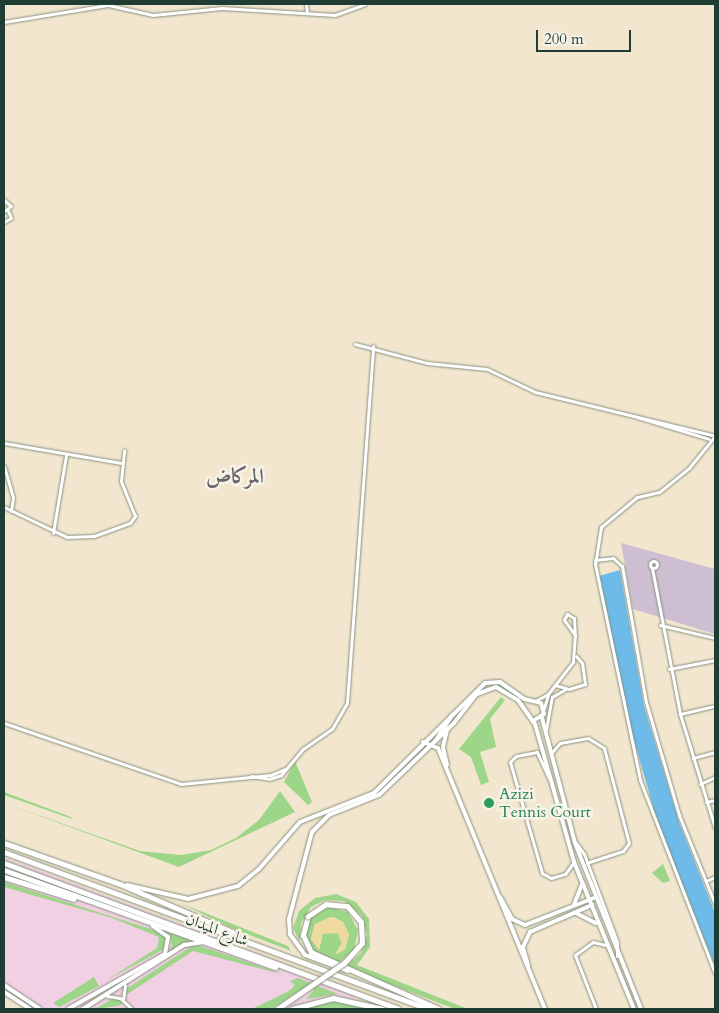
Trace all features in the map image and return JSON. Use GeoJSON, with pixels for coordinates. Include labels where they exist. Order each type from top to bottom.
{"type":"FeatureCollection","features":[{"type":"Feature","properties":{"kind":"main road"},"geometry":{"type":"LineString","coordinates":[[4,841],[120,884],[254,944]]}},
{"type":"Feature","properties":{"kind":"main road","name":"شارع الميدان"},"geometry":{"type":"LineString","coordinates":[[4,852],[429,1009]]}},
{"type":"Feature","properties":{"kind":"main road","name":"شارع الميدان"},"geometry":{"type":"LineString","coordinates":[[4,863],[398,1009]]}},
{"type":"Feature","properties":{"kind":"main road"},"geometry":{"type":"LineString","coordinates":[[4,870],[202,942],[309,977]]}},
{"type":"Feature","properties":{"kind":"main road"},"geometry":{"type":"LineString","coordinates":[[4,877],[92,902]]}},
{"type":"Feature","properties":{"kind":"main road"},"geometry":{"type":"LineString","coordinates":[[277,1009],[348,960],[362,943],[361,922],[347,906],[326,904],[308,916],[303,932],[306,948],[348,971],[439,1009]]}},
{"type":"Feature","properties":{"kind":"main road"},"geometry":{"type":"LineString","coordinates":[[292,1009],[333,998],[383,1009]]}},
{"type":"Feature","properties":{"kind":"street"},"geometry":{"type":"LineString","coordinates":[[306,4],[307,14]]}},
{"type":"Feature","properties":{"kind":"street"},"geometry":{"type":"LineString","coordinates":[[4,22],[108,5],[158,15],[222,8],[343,15],[365,4]]}},
{"type":"Feature","properties":{"kind":"street"},"geometry":{"type":"LineString","coordinates":[[4,200],[10,203],[6,211],[11,218],[4,222]]}},
{"type":"Feature","properties":{"kind":"street"},"geometry":{"type":"LineString","coordinates":[[355,344],[373,346],[427,363],[487,368],[535,392],[637,416],[709,439]]}},
{"type":"Feature","properties":{"kind":"street"},"geometry":{"type":"LineString","coordinates":[[4,723],[175,783],[198,785],[275,774],[287,767],[336,725],[348,698],[373,346]]}},
{"type":"Feature","properties":{"kind":"street"},"geometry":{"type":"LineString","coordinates":[[664,424],[715,436]]}},
{"type":"Feature","properties":{"kind":"street"},"geometry":{"type":"LineString","coordinates":[[715,436],[709,439],[689,468],[659,492],[635,499],[601,526],[595,560],[606,635],[640,780],[715,974]]}},
{"type":"Feature","properties":{"kind":"street"},"geometry":{"type":"LineString","coordinates":[[4,443],[121,464]]}},
{"type":"Feature","properties":{"kind":"street"},"geometry":{"type":"LineString","coordinates":[[4,507],[53,533],[88,537],[132,521],[121,464],[124,450]]}},
{"type":"Feature","properties":{"kind":"street"},"geometry":{"type":"LineString","coordinates":[[53,533],[66,454]]}},
{"type":"Feature","properties":{"kind":"street"},"geometry":{"type":"LineString","coordinates":[[4,466],[13,496],[11,510]]}},
{"type":"Feature","properties":{"kind":"street"},"geometry":{"type":"LineString","coordinates":[[595,560],[613,558],[622,566],[646,702],[679,814],[715,904]]}},
{"type":"Feature","properties":{"kind":"street"},"geometry":{"type":"LineString","coordinates":[[652,568],[660,625],[669,669],[700,784],[715,828]]}},
{"type":"Feature","properties":{"kind":"street"},"geometry":{"type":"LineString","coordinates":[[525,710],[533,701],[548,694],[576,656],[575,635],[574,618],[567,614],[564,620],[575,635]]}},
{"type":"Feature","properties":{"kind":"street"},"geometry":{"type":"LineString","coordinates":[[660,625],[715,638]]}},
{"type":"Feature","properties":{"kind":"street"},"geometry":{"type":"LineString","coordinates":[[554,775],[553,750],[546,727],[551,698],[566,689],[585,683],[582,662],[576,656]]}},
{"type":"Feature","properties":{"kind":"street"},"geometry":{"type":"LineString","coordinates":[[669,669],[715,660]]}},
{"type":"Feature","properties":{"kind":"street"},"geometry":{"type":"LineString","coordinates":[[120,884],[183,899],[232,889],[259,869],[295,825],[314,814],[370,796],[453,713],[488,682],[502,684],[544,708]]}},
{"type":"Feature","properties":{"kind":"street"},"geometry":{"type":"LineString","coordinates":[[556,685],[566,689]]}},
{"type":"Feature","properties":{"kind":"street"},"geometry":{"type":"LineString","coordinates":[[348,971],[305,955],[290,934],[289,919],[311,836],[326,817],[379,796],[487,688],[505,690],[533,721],[574,862],[606,945],[634,1009]]}},
{"type":"Feature","properties":{"kind":"street"},"geometry":{"type":"LineString","coordinates":[[548,694],[542,718],[554,775],[596,904],[641,1009]]}},
{"type":"Feature","properties":{"kind":"street"},"geometry":{"type":"LineString","coordinates":[[680,714],[715,706]]}},
{"type":"Feature","properties":{"kind":"street"},"geometry":{"type":"LineString","coordinates":[[435,742],[453,713]]}},
{"type":"Feature","properties":{"kind":"street"},"geometry":{"type":"LineString","coordinates":[[533,721],[542,718]]}},
{"type":"Feature","properties":{"kind":"street"},"geometry":{"type":"LineString","coordinates":[[447,730],[443,747],[448,772]]}},
{"type":"Feature","properties":{"kind":"street"},"geometry":{"type":"LineString","coordinates":[[553,750],[560,743],[588,738],[604,748],[630,843],[623,851],[587,863]]}},
{"type":"Feature","properties":{"kind":"street"},"geometry":{"type":"LineString","coordinates":[[424,742],[435,742]]}},
{"type":"Feature","properties":{"kind":"street"},"geometry":{"type":"LineString","coordinates":[[435,742],[545,1009]]}},
{"type":"Feature","properties":{"kind":"street"},"geometry":{"type":"LineString","coordinates":[[549,778],[535,752],[510,762],[542,873],[551,878],[565,874],[574,862]]}},
{"type":"Feature","properties":{"kind":"street"},"geometry":{"type":"LineString","coordinates":[[693,758],[715,752]]}},
{"type":"Feature","properties":{"kind":"street"},"geometry":{"type":"LineString","coordinates":[[700,784],[715,777]]}},
{"type":"Feature","properties":{"kind":"street"},"geometry":{"type":"LineString","coordinates":[[706,802],[715,800]]}},
{"type":"Feature","properties":{"kind":"street"},"geometry":{"type":"LineString","coordinates":[[575,843],[587,863],[617,942],[617,956]]}},
{"type":"Feature","properties":{"kind":"street"},"geometry":{"type":"LineString","coordinates":[[706,881],[715,877]]}},
{"type":"Feature","properties":{"kind":"street"},"geometry":{"type":"LineString","coordinates":[[572,907],[582,882]]}},
{"type":"Feature","properties":{"kind":"street"},"geometry":{"type":"LineString","coordinates":[[497,894],[512,919],[522,924],[594,898]]}},
{"type":"Feature","properties":{"kind":"street"},"geometry":{"type":"LineString","coordinates":[[528,970],[524,947],[528,934],[596,904]]}},
{"type":"Feature","properties":{"kind":"street"},"geometry":{"type":"LineString","coordinates":[[574,913],[598,924]]}},
{"type":"Feature","properties":{"kind":"street"},"geometry":{"type":"LineString","coordinates":[[68,1009],[165,954],[167,935],[145,921]]}},
{"type":"Feature","properties":{"kind":"street"},"geometry":{"type":"LineString","coordinates":[[83,1009],[125,985],[184,945],[202,942]]}},
{"type":"Feature","properties":{"kind":"street"},"geometry":{"type":"LineString","coordinates":[[596,1009],[575,955],[593,942],[606,945]]}},
{"type":"Feature","properties":{"kind":"street"},"geometry":{"type":"LineString","coordinates":[[4,985],[40,1009]]}},
{"type":"Feature","properties":{"kind":"street"},"geometry":{"type":"LineString","coordinates":[[123,1000],[125,985]]}},
{"type":"Feature","properties":{"kind":"street"},"geometry":{"type":"LineString","coordinates":[[4,992],[30,1009]]}},
{"type":"Feature","properties":{"kind":"street"},"geometry":{"type":"LineString","coordinates":[[107,996],[123,1000],[132,1009]]}},
{"type":"Feature","properties":{"kind":"shaded area"},"geometry":{"type":"Polygon","coordinates":[[[621,543],[715,569],[715,634],[633,609],[621,543]]]}},
{"type":"Feature","properties":{"kind":"shaded area"},"geometry":{"type":"Polygon","coordinates":[[[4,857],[350,988],[361,1009],[42,1009],[4,983],[4,857]]]}},
{"type":"Feature","properties":{"kind":"green space"},"geometry":{"type":"Polygon","coordinates":[[[501,697],[505,700],[490,719],[496,747],[480,752],[489,782],[481,785],[471,757],[459,749],[501,697]]]}},
{"type":"Feature","properties":{"kind":"green space"},"geometry":{"type":"Polygon","coordinates":[[[295,761],[312,802],[308,805],[284,782],[295,761]]]}},
{"type":"Feature","properties":{"kind":"green space"},"geometry":{"type":"Polygon","coordinates":[[[280,791],[295,812],[179,867],[4,803],[140,851],[181,855],[211,850],[236,838],[259,820],[280,791]]]}},
{"type":"Feature","properties":{"kind":"green space"},"geometry":{"type":"Polygon","coordinates":[[[4,792],[71,817],[72,819],[4,795],[4,792]]]}},
{"type":"Feature","properties":{"kind":"green space"},"geometry":{"type":"Polygon","coordinates":[[[663,864],[670,881],[663,883],[652,873],[663,864]]]}},
{"type":"Feature","properties":{"kind":"green space"},"geometry":{"type":"Polygon","coordinates":[[[4,882],[160,932],[166,939],[164,949],[105,981],[157,948],[159,937],[112,918],[4,887],[4,882]]]}},
{"type":"Feature","properties":{"kind":"green space"},"geometry":{"type":"Polygon","coordinates":[[[336,894],[356,902],[369,919],[370,947],[357,965],[468,1009],[455,1009],[345,967],[361,953],[367,935],[362,916],[344,901],[325,900],[311,907],[301,923],[300,942],[293,928],[299,911],[315,898],[336,894]]]}},
{"type":"Feature","properties":{"kind":"green space"},"geometry":{"type":"Polygon","coordinates":[[[180,903],[288,946],[291,951],[234,929],[180,903]]]}},
{"type":"Feature","properties":{"kind":"green space"},"geometry":{"type":"Polygon","coordinates":[[[328,907],[348,912],[358,930],[354,950],[337,964],[312,951],[305,934],[310,918],[328,907]],[[333,917],[315,924],[311,939],[319,950],[323,933],[338,933],[342,943],[336,953],[345,949],[349,935],[343,922],[333,917]]]}},
{"type":"Feature","properties":{"kind":"green space"},"geometry":{"type":"Polygon","coordinates":[[[169,932],[191,940],[168,956],[172,945],[169,932]]]}},
{"type":"Feature","properties":{"kind":"green space"},"geometry":{"type":"Polygon","coordinates":[[[192,946],[200,946],[285,975],[193,951],[123,997],[123,991],[192,946]]]}},
{"type":"Feature","properties":{"kind":"green space"},"geometry":{"type":"Polygon","coordinates":[[[94,977],[99,986],[59,1007],[53,1003],[94,977]]]}},
{"type":"Feature","properties":{"kind":"green space"},"geometry":{"type":"Polygon","coordinates":[[[298,978],[338,994],[306,999],[314,990],[307,986],[271,1009],[252,1009],[289,991],[295,985],[290,981],[298,978]]]}},
{"type":"Feature","properties":{"kind":"green space"},"geometry":{"type":"Polygon","coordinates":[[[116,997],[123,1003],[118,1006],[95,1009],[116,997]]]}},
{"type":"Feature","properties":{"kind":"green space"},"geometry":{"type":"Polygon","coordinates":[[[332,1002],[350,1004],[367,1009],[301,1009],[332,1002]]]}},
{"type":"Feature","properties":{"kind":"sand"},"geometry":{"type":"Polygon","coordinates":[[[330,917],[343,922],[349,935],[345,949],[336,955],[342,943],[338,933],[322,934],[319,950],[311,939],[315,924],[330,917]]]}},
{"type":"Feature","properties":{"kind":"water"},"geometry":{"type":"Polygon","coordinates":[[[620,570],[644,706],[679,822],[715,913],[715,966],[661,834],[631,730],[599,576],[620,570]]]}},
{"type":"Feature","properties":{"kind":"place","name":"Azizi Tennis Court"},"geometry":{"type":"Point","coordinates":[489,803]}},
{"type":"Feature","properties":{"kind":"district","name":"المركاض"},"geometry":{"type":"Point","coordinates":[235,477]}}]}
